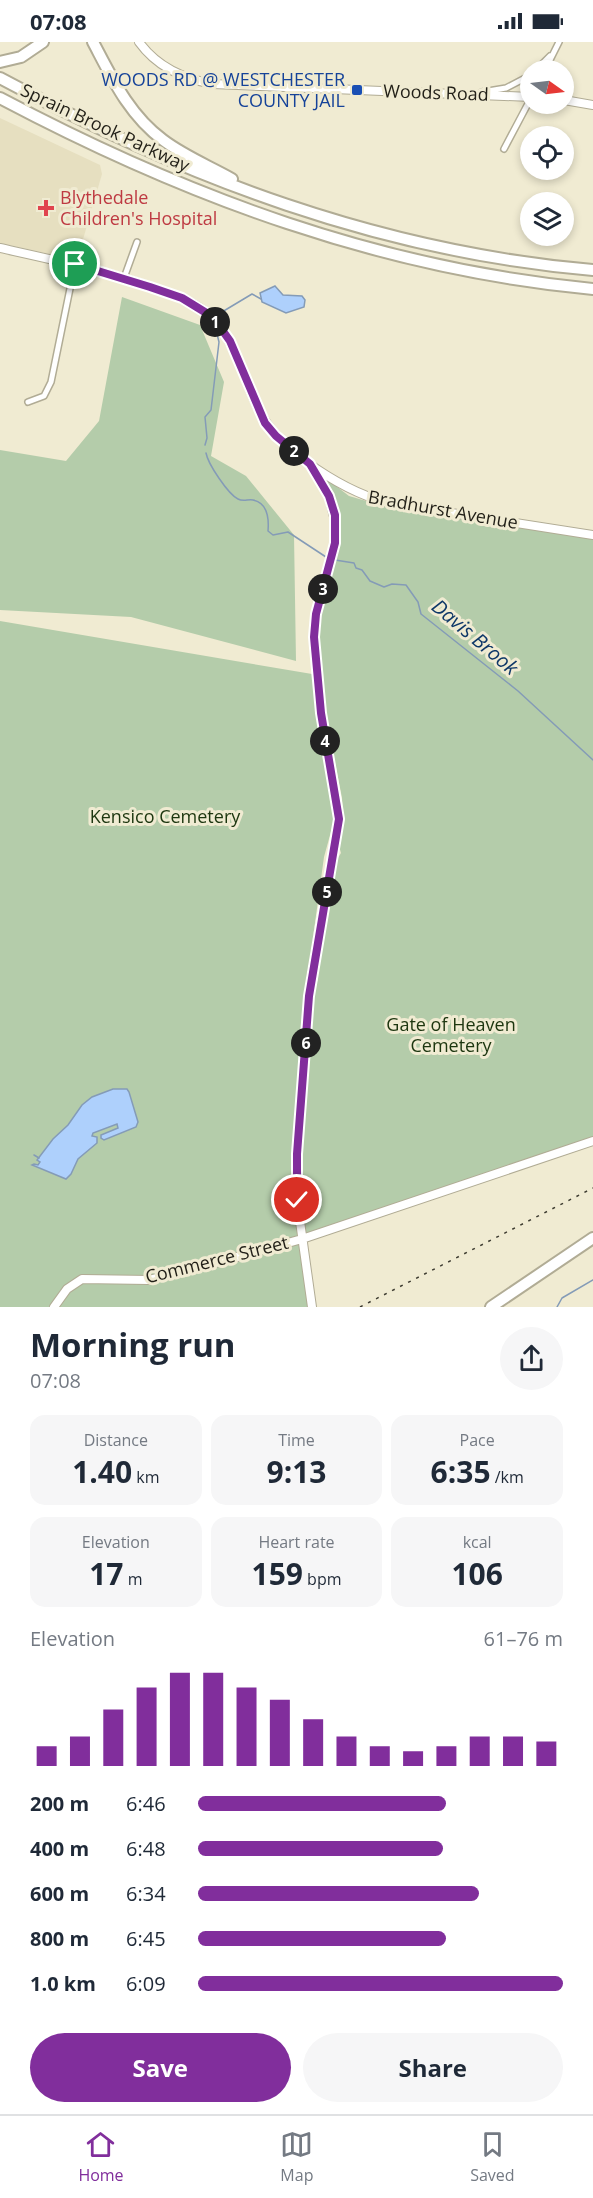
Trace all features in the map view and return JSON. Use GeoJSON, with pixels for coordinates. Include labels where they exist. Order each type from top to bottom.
{"type":"FeatureCollection","features":[{"type":"Feature","properties":{"kind":"highway"},"geometry":{"type":"LineString","coordinates":[[0,62],[21,57],[43,42]]}},
{"type":"Feature","properties":{"kind":"highway"},"geometry":{"type":"LineString","coordinates":[[93,42],[125,101],[155,134],[185,154],[278,202]]}},
{"type":"Feature","properties":{"kind":"highway","name":"Sprain Brook Parkway"},"geometry":{"type":"LineString","coordinates":[[0,78],[126,140],[209,176],[278,202],[364,230],[433,247],[524,263],[593,270]]}},
{"type":"Feature","properties":{"kind":"highway","name":"Sprain Brook Parkway"},"geometry":{"type":"LineString","coordinates":[[0,98],[94,145],[228,203],[295,227],[348,244],[471,273],[593,289]]}},
{"type":"Feature","properties":{"kind":"highway"},"geometry":{"type":"LineString","coordinates":[[0,105],[94,145]]}},
{"type":"Feature","properties":{"kind":"highway"},"geometry":{"type":"LineString","coordinates":[[491,1307],[593,1238]]}},
{"type":"Feature","properties":{"kind":"highway"},"geometry":{"type":"LineString","coordinates":[[501,1307],[593,1244]]}},
{"type":"Feature","properties":{"kind":"street","name":"Woods Road"},"geometry":{"type":"LineString","coordinates":[[139,42],[157,61],[172,71],[190,79],[210,83],[520,96]]}},
{"type":"Feature","properties":{"kind":"street"},"geometry":{"type":"LineString","coordinates":[[550,60],[559,42]]}},
{"type":"Feature","properties":{"kind":"street"},"geometry":{"type":"LineString","coordinates":[[546,60],[555,50]]}},
{"type":"Feature","properties":{"kind":"street"},"geometry":{"type":"LineString","coordinates":[[470,94],[506,88],[520,81]]}},
{"type":"Feature","properties":{"kind":"street"},"geometry":{"type":"LineString","coordinates":[[574,102],[593,105]]}},
{"type":"Feature","properties":{"kind":"street"},"geometry":{"type":"LineString","coordinates":[[504,149],[522,114]]}},
{"type":"Feature","properties":{"kind":"street"},"geometry":{"type":"LineString","coordinates":[[124,278],[137,242]]}},
{"type":"Feature","properties":{"kind":"street","name":"Bradhurst Avenue"},"geometry":{"type":"LineString","coordinates":[[0,248],[75,264],[124,278],[182,298],[208,314],[230,341],[265,423],[276,436],[310,464],[356,493],[373,500],[593,535]]}},
{"type":"Feature","properties":{"kind":"street"},"geometry":{"type":"LineString","coordinates":[[28,402],[44,396],[51,382],[75,264]]}},
{"type":"Feature","properties":{"kind":"street"},"geometry":{"type":"LineString","coordinates":[[310,464],[329,496],[336,525],[335,543],[316,614],[314,637],[321,713],[339,819],[337,842],[316,949],[309,1004],[296,1169],[302,1239],[312,1307]]}},
{"type":"Feature","properties":{"kind":"street","name":"Commerce Street"},"geometry":{"type":"LineString","coordinates":[[54,1307],[67,1289],[82,1279],[149,1280],[302,1239],[593,1141]]}},
{"type":"Feature","properties":{"kind":"shaded area","name":"Blythedale Children's Hospital"},"geometry":{"type":"Polygon","coordinates":[[[0,118],[100,165],[102,174],[77,260],[0,243],[0,118]]]}},
{"type":"Feature","properties":{"kind":"green space"},"geometry":{"type":"Polygon","coordinates":[[[122,297],[200,325],[224,382],[211,456],[246,476],[294,535],[296,661],[131,617],[0,610],[0,450],[66,461],[99,421],[122,297]]]}},
{"type":"Feature","properties":{"kind":"green space","name":"Gate of Heaven Cemetery"},"geometry":{"type":"Polygon","coordinates":[[[323,476],[349,496],[387,507],[593,539],[593,1138],[308,1233],[304,1231],[299,1171],[313,993],[318,979],[316,971],[336,861],[341,853],[339,846],[343,814],[318,661],[317,625],[339,530],[334,502],[321,479],[323,476]]]}},
{"type":"Feature","properties":{"kind":"green space","name":"Kensico Cemetery"},"geometry":{"type":"Polygon","coordinates":[[[0,621],[312,674],[318,728],[335,817],[324,857],[301,1025],[293,1191],[308,1307],[0,1307],[0,621]]]}},
{"type":"Feature","properties":{"kind":"water"},"geometry":{"type":"Polygon","coordinates":[[[275,286],[283,295],[302,296],[305,300],[304,307],[286,313],[262,302],[260,293],[275,286]]]}},
{"type":"Feature","properties":{"kind":"water"},"geometry":{"type":"Polygon","coordinates":[[[113,1089],[127,1089],[129,1092],[138,1122],[136,1127],[104,1140],[101,1135],[118,1128],[117,1124],[93,1133],[92,1136],[97,1137],[97,1143],[78,1159],[66,1179],[32,1165],[38,1165],[40,1162],[37,1160],[53,1139],[68,1125],[82,1105],[92,1097],[113,1089]]]}},
{"type":"Feature","properties":{"kind":"waterway","name":"Davis Brook"},"geometry":{"type":"LineString","coordinates":[[217,315],[252,294],[261,299]]}},
{"type":"Feature","properties":{"kind":"waterway","name":"Davis Brook"},"geometry":{"type":"LineString","coordinates":[[205,445],[207,438],[205,417],[211,410],[219,342],[216,330]]}},
{"type":"Feature","properties":{"kind":"waterway","name":"Davis Brook"},"geometry":{"type":"LineString","coordinates":[[206,453],[219,478],[234,496],[240,500],[253,500],[262,504],[268,517],[268,531],[273,535],[288,532],[326,557]]}},
{"type":"Feature","properties":{"kind":"waterway","name":"Davis Brook"},"geometry":{"type":"LineString","coordinates":[[335,560],[354,563],[356,568],[362,570],[370,581],[384,587],[392,584],[406,585],[418,602],[421,614],[518,691],[593,760]]}},
{"type":"Feature","properties":{"kind":"waterway"},"geometry":{"type":"LineString","coordinates":[[34,1155],[39,1158]]}},
{"type":"Feature","properties":{"kind":"waterway","name":"Davis Brook"},"geometry":{"type":"LineString","coordinates":[[557,1307],[562,1298],[593,1280]]}},
{"type":"Feature","properties":{"kind":"railway"},"geometry":{"type":"LineString","coordinates":[[360,1307],[593,1188]]}},
{"type":"Feature","properties":{"kind":"place","name":"WOODS RD @ WESTCHESTER COUNTY JAIL"},"geometry":{"type":"Point","coordinates":[357,90]}},
{"type":"Feature","properties":{"kind":"place","name":"Blythedale Children's Hospital"},"geometry":{"type":"Point","coordinates":[46,208]}},
{"type":"Feature","properties":{"kind":"route"},"geometry":{"type":"LineString","coordinates":[[75,264],[182,298],[208,314],[230,341],[265,423],[276,436],[310,464],[329,496],[335,515],[335,543],[316,614],[314,637],[321,713],[339,806],[339,819],[337,842],[323,907],[309,996],[297,1154],[297,1200]]}}]}
